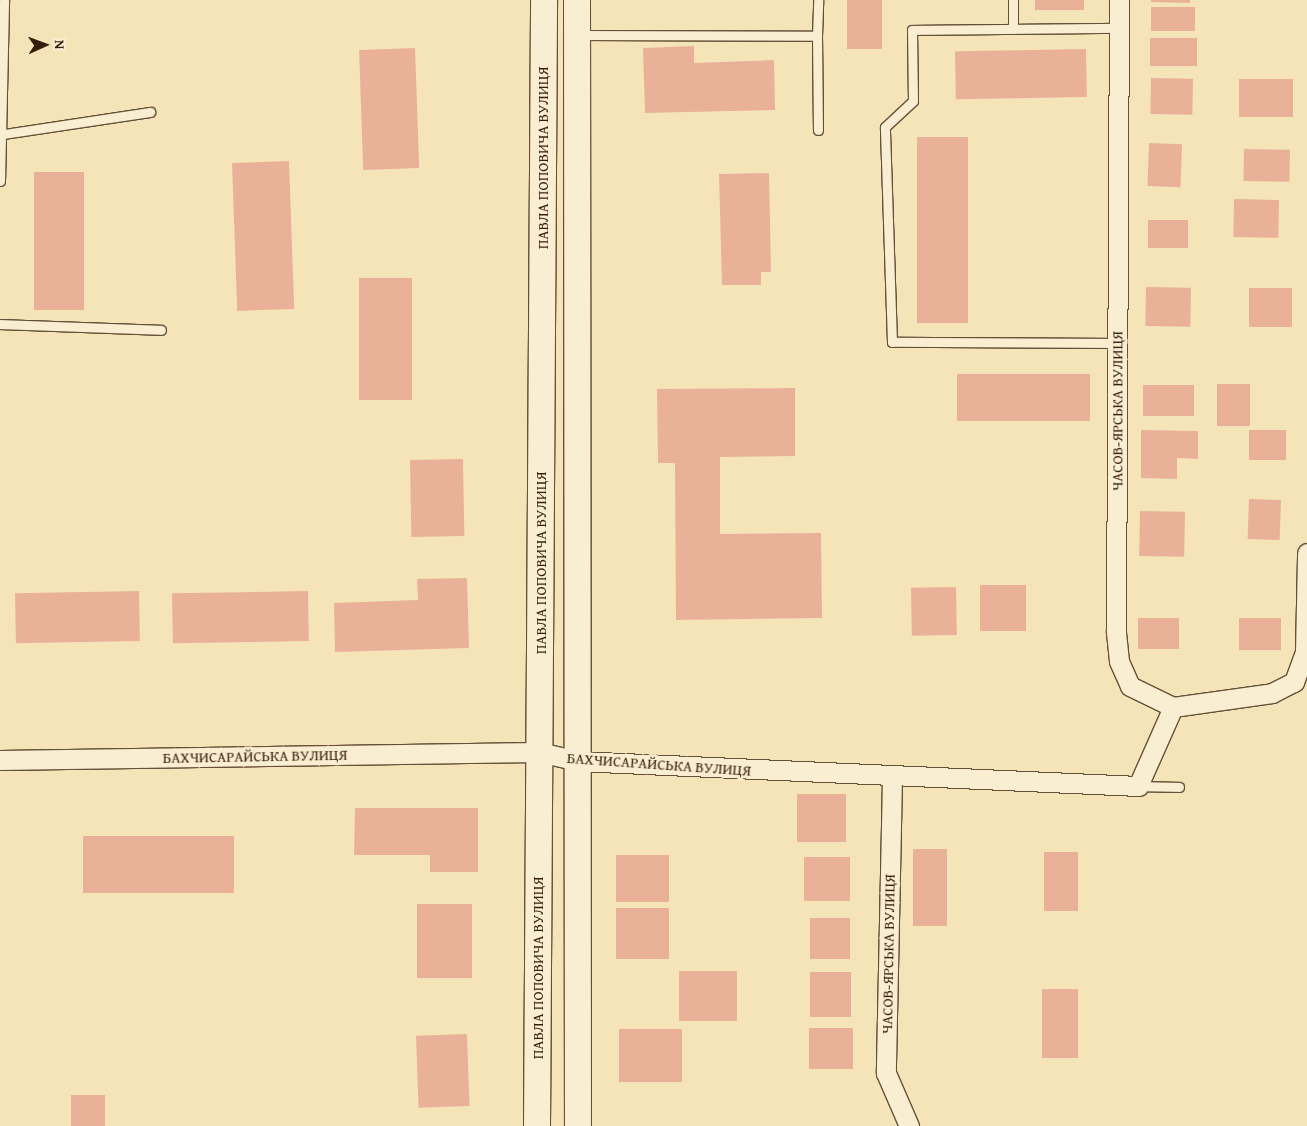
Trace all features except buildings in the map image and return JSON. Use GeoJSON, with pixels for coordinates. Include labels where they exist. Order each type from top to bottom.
{"type":"FeatureCollection","features":[{"type":"Feature","properties":{"kind":"main road","name":"ПАВЛА ПОПОВИЧА ВУЛИЦЯ"},"geometry":{"type":"LineString","coordinates":[[537,1126],[544,0]]}},
{"type":"Feature","properties":{"kind":"main road"},"geometry":{"type":"LineString","coordinates":[[577,0],[578,1126]]}},
{"type":"Feature","properties":{"kind":"street","name":"ЧАСОВ-ЯРСЬКА ВУЛИЦЯ"},"geometry":{"type":"LineString","coordinates":[[1119,0],[1117,343],[1119,661],[1130,686],[1173,707]]}},
{"type":"Feature","properties":{"kind":"street"},"geometry":{"type":"LineString","coordinates":[[1138,786],[1173,707],[1272,693],[1294,682],[1305,652],[1307,553]]}},
{"type":"Feature","properties":{"kind":"street","name":"БАХЧИСАРАЙСЬКА ВУЛИЦЯ"},"geometry":{"type":"LineString","coordinates":[[0,760],[539,752],[577,761],[892,778],[1138,786]]}},
{"type":"Feature","properties":{"kind":"street","name":"ЧАСОВ-ЯРСЬКА ВУЛИЦЯ"},"geometry":{"type":"LineString","coordinates":[[892,778],[886,1073],[909,1126]]}},
{"type":"Feature","properties":{"kind":"lane"},"geometry":{"type":"LineString","coordinates":[[0,180],[4,134],[4,0]]}},
{"type":"Feature","properties":{"kind":"lane"},"geometry":{"type":"LineString","coordinates":[[818,0],[818,130]]}},
{"type":"Feature","properties":{"kind":"lane"},"geometry":{"type":"LineString","coordinates":[[1013,0],[1013,29]]}},
{"type":"Feature","properties":{"kind":"lane"},"geometry":{"type":"LineString","coordinates":[[1117,343],[892,342],[885,126],[913,101],[912,30],[1119,28]]}},
{"type":"Feature","properties":{"kind":"lane"},"geometry":{"type":"LineString","coordinates":[[577,35],[818,36]]}},
{"type":"Feature","properties":{"kind":"lane"},"geometry":{"type":"LineString","coordinates":[[4,134],[150,112]]}},
{"type":"Feature","properties":{"kind":"lane"},"geometry":{"type":"LineString","coordinates":[[0,324],[162,330]]}},
{"type":"Feature","properties":{"kind":"lane"},"geometry":{"type":"LineString","coordinates":[[1138,786],[1179,787]]}}]}
